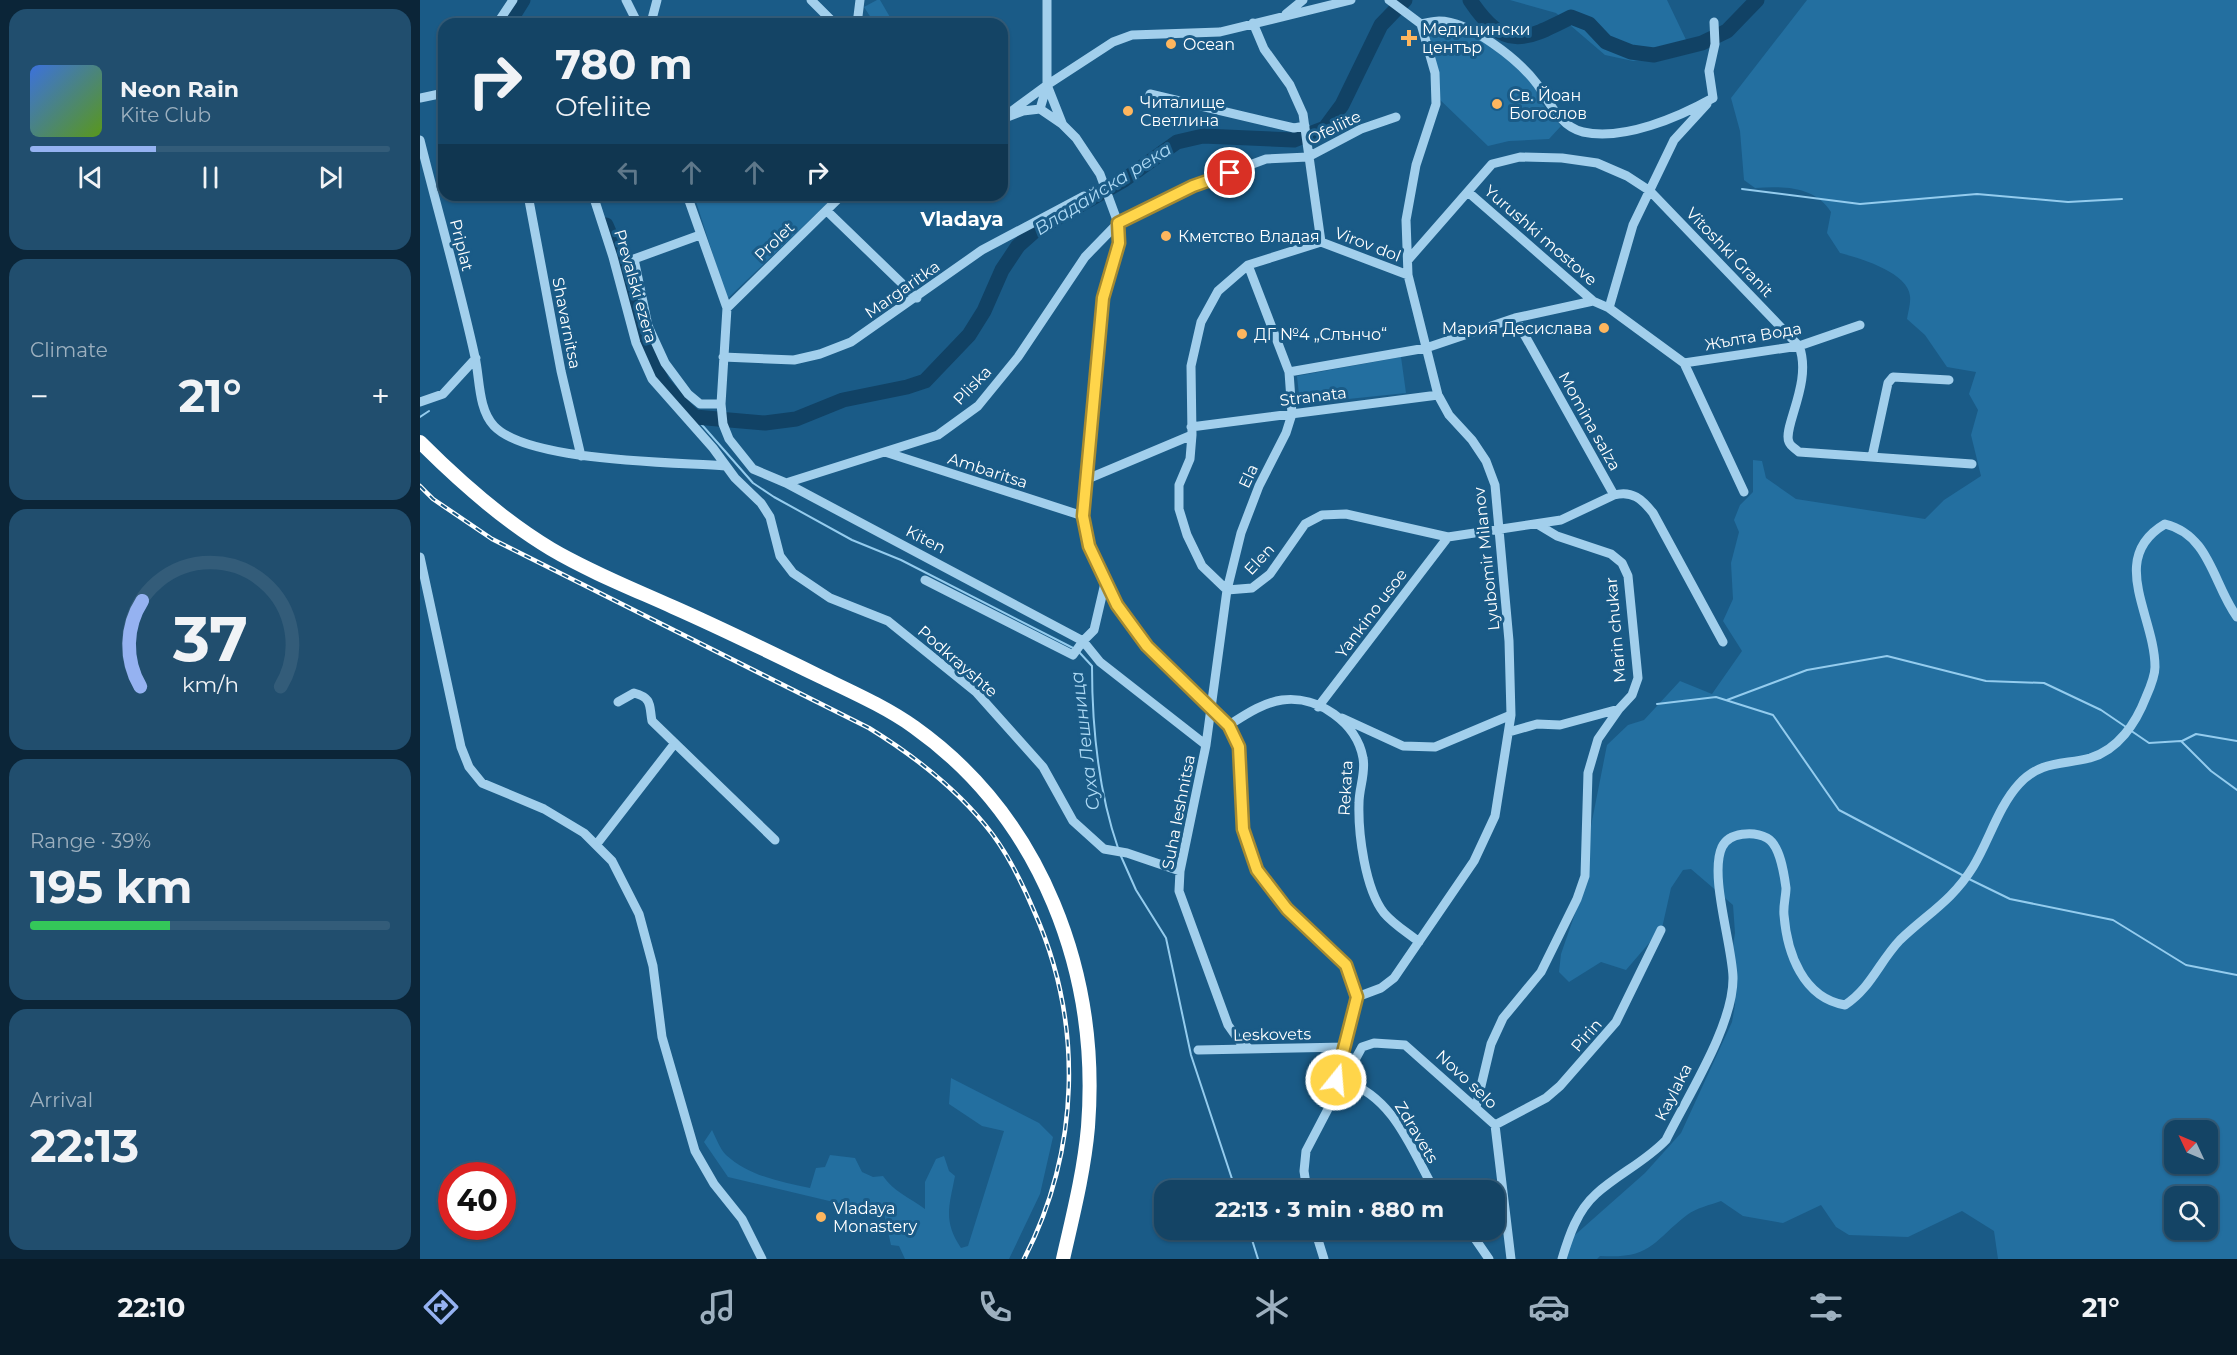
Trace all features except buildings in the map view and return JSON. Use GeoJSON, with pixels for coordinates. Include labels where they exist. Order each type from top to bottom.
{"type":"FeatureCollection","features":[{"type":"Feature","properties":{"kind":"highway"},"geometry":{"type":"LineString","coordinates":[[420,442],[502,513],[551,549],[855,694],[913,726],[959,764],[996,805],[1022,841],[1050,890],[1069,944],[1083,1003],[1089,1053],[1088,1126],[1079,1190],[1063,1259]]}},
{"type":"Feature","properties":{"kind":"street"},"geometry":{"type":"LineString","coordinates":[[501,18],[513,0]]}},
{"type":"Feature","properties":{"kind":"street"},"geometry":{"type":"LineString","coordinates":[[626,0],[635,18]]}},
{"type":"Feature","properties":{"kind":"street"},"geometry":{"type":"LineString","coordinates":[[652,18],[657,0]]}},
{"type":"Feature","properties":{"kind":"street"},"geometry":{"type":"LineString","coordinates":[[811,0],[829,18]]}},
{"type":"Feature","properties":{"kind":"street"},"geometry":{"type":"LineString","coordinates":[[858,18],[860,0]]}},
{"type":"Feature","properties":{"kind":"street"},"geometry":{"type":"LineString","coordinates":[[1040,110],[1047,85],[1047,0]]}},
{"type":"Feature","properties":{"kind":"street"},"geometry":{"type":"LineString","coordinates":[[1284,16],[1303,0]]}},
{"type":"Feature","properties":{"kind":"street"},"geometry":{"type":"LineString","coordinates":[[1008,114],[1047,85],[1113,42],[1132,35],[1220,32],[1351,0]]}},
{"type":"Feature","properties":{"kind":"street"},"geometry":{"type":"LineString","coordinates":[[1389,0],[1421,24],[1439,21],[1456,24],[1497,47],[1535,82],[1567,124],[1582,132],[1605,133],[1648,127],[1713,98]]}},
{"type":"Feature","properties":{"kind":"street"},"geometry":{"type":"LineString","coordinates":[[1713,98],[1709,71],[1715,44],[1714,22]]}},
{"type":"Feature","properties":{"kind":"street"},"geometry":{"type":"LineString","coordinates":[[1253,23],[1264,49],[1290,85],[1303,114],[1322,242]]}},
{"type":"Feature","properties":{"kind":"street","name":"Lyubomir Milanov"},"geometry":{"type":"LineString","coordinates":[[1357,997],[1381,987],[1394,978],[1474,861],[1495,816],[1511,715],[1509,641],[1495,485],[1486,461],[1472,440],[1449,414],[1438,395],[1408,275],[1406,220],[1416,165],[1436,104],[1435,73],[1421,24]]}},
{"type":"Feature","properties":{"kind":"street"},"geometry":{"type":"LineString","coordinates":[[1047,85],[1062,124]]}},
{"type":"Feature","properties":{"kind":"street"},"geometry":{"type":"LineString","coordinates":[[420,98],[438,94]]}},
{"type":"Feature","properties":{"kind":"street"},"geometry":{"type":"LineString","coordinates":[[1150,94],[1293,128],[1305,126]]}},
{"type":"Feature","properties":{"kind":"street"},"geometry":{"type":"LineString","coordinates":[[1609,308],[1633,225],[1674,140],[1713,98]]}},
{"type":"Feature","properties":{"kind":"street"},"geometry":{"type":"LineString","coordinates":[[1008,117],[1023,111],[1040,110],[1062,124],[1076,138],[1100,174],[1114,206],[1118,223],[1119,243],[1103,298],[1085,480],[1083,516],[1089,546],[1105,583],[1147,646],[1229,726],[1239,747],[1243,829],[1257,870],[1287,909],[1346,965],[1357,997],[1346,1047],[1328,1109],[1306,1151],[1305,1180]]}},
{"type":"Feature","properties":{"kind":"street","name":"Ofeliite"},"geometry":{"type":"LineString","coordinates":[[1118,223],[1193,186],[1266,159],[1307,152],[1396,117]]}},
{"type":"Feature","properties":{"kind":"street","name":"Priplat"},"geometry":{"type":"LineString","coordinates":[[420,140],[476,358]]}},
{"type":"Feature","properties":{"kind":"street","name":"Vitoshki Granit"},"geometry":{"type":"LineString","coordinates":[[1468,192],[1492,164],[1520,157],[1562,158],[1597,163],[1627,176],[1650,191],[1799,345]]}},
{"type":"Feature","properties":{"kind":"street","name":"Virov dol"},"geometry":{"type":"LineString","coordinates":[[1408,260],[1468,192]]}},
{"type":"Feature","properties":{"kind":"street","name":"Yurushki mostove"},"geometry":{"type":"LineString","coordinates":[[1468,192],[1593,300],[1609,308],[1684,363],[1744,492]]}},
{"type":"Feature","properties":{"kind":"street","name":"Margaritka"},"geometry":{"type":"LineString","coordinates":[[723,357],[794,360],[820,354],[851,342],[917,298],[982,250],[1084,196]]}},
{"type":"Feature","properties":{"kind":"street","name":"Shavarnitsa"},"geometry":{"type":"LineString","coordinates":[[529,201],[561,371],[581,456]]}},
{"type":"Feature","properties":{"kind":"street","name":"Prevalski ezera"},"geometry":{"type":"LineString","coordinates":[[595,201],[643,360],[652,379],[713,447],[724,466]]}},
{"type":"Feature","properties":{"kind":"street"},"geometry":{"type":"LineString","coordinates":[[689,201],[727,308],[721,407],[723,424],[729,439],[752,470],[737,477]]}},
{"type":"Feature","properties":{"kind":"street","name":"Prolet"},"geometry":{"type":"LineString","coordinates":[[727,308],[836,201]]}},
{"type":"Feature","properties":{"kind":"street"},"geometry":{"type":"LineString","coordinates":[[826,211],[917,298]]}},
{"type":"Feature","properties":{"kind":"street","name":"Pliska"},"geometry":{"type":"LineString","coordinates":[[786,483],[938,435],[978,406],[1018,357],[1085,257],[1118,223]]}},
{"type":"Feature","properties":{"kind":"street"},"geometry":{"type":"LineString","coordinates":[[700,235],[634,260],[648,326],[664,363],[688,394],[700,404],[721,407]]}},
{"type":"Feature","properties":{"kind":"street","name":"Virov dol"},"geometry":{"type":"LineString","coordinates":[[1248,265],[1322,242],[1408,275]]}},
{"type":"Feature","properties":{"kind":"street"},"geometry":{"type":"LineString","coordinates":[[1227,590],[1202,566],[1187,535],[1179,508],[1179,485],[1190,459],[1191,366],[1201,322],[1218,291],[1248,265]]}},
{"type":"Feature","properties":{"kind":"street","name":"Ela"},"geometry":{"type":"LineString","coordinates":[[1210,707],[1227,590],[1245,523],[1259,486],[1286,433],[1292,414],[1289,372],[1248,265]]}},
{"type":"Feature","properties":{"kind":"street"},"geometry":{"type":"LineString","coordinates":[[1289,372],[1426,348],[1515,318],[1593,300]]}},
{"type":"Feature","properties":{"kind":"street","name":"Momina salza"},"geometry":{"type":"LineString","coordinates":[[1515,318],[1614,495],[1623,493],[1634,495],[1643,500],[1653,513],[1723,642]]}},
{"type":"Feature","properties":{"kind":"street","name":"Жълта Вода"},"geometry":{"type":"LineString","coordinates":[[1684,363],[1799,345],[1860,325]]}},
{"type":"Feature","properties":{"kind":"street"},"geometry":{"type":"LineString","coordinates":[[1799,345],[1804,360],[1802,389],[1787,435],[1789,443],[1799,452],[1972,464]]}},
{"type":"Feature","properties":{"kind":"street"},"geometry":{"type":"LineString","coordinates":[[420,402],[443,394],[476,358]]}},
{"type":"Feature","properties":{"kind":"street"},"geometry":{"type":"LineString","coordinates":[[476,358],[485,413],[494,427],[510,438],[581,456],[724,466]]}},
{"type":"Feature","properties":{"kind":"street"},"geometry":{"type":"LineString","coordinates":[[1872,457],[1888,383],[1893,377],[1949,380]]}},
{"type":"Feature","properties":{"kind":"street","name":"Stranata"},"geometry":{"type":"LineString","coordinates":[[1085,480],[1192,431],[1292,414],[1438,395]]}},
{"type":"Feature","properties":{"kind":"street","name":"Ambaritsa"},"geometry":{"type":"LineString","coordinates":[[884,452],[1083,516]]}},
{"type":"Feature","properties":{"kind":"street","name":"Podkrayshte"},"geometry":{"type":"LineString","coordinates":[[724,466],[761,503],[770,518],[780,556],[793,573],[830,598],[888,621],[976,692],[1043,766],[1073,821],[1104,849],[1127,853],[1180,871]]}},
{"type":"Feature","properties":{"kind":"street","name":"Kiten"},"geometry":{"type":"LineString","coordinates":[[752,470],[786,483],[1083,640],[1100,662],[1206,745]]}},
{"type":"Feature","properties":{"kind":"street","name":"Elen"},"geometry":{"type":"LineString","coordinates":[[1227,590],[1252,588],[1270,574],[1305,524],[1322,515],[1346,514],[1448,537],[1561,520],[1614,495]]}},
{"type":"Feature","properties":{"kind":"street","name":"Marin chukar"},"geometry":{"type":"LineString","coordinates":[[1476,1107],[1491,1044],[1503,1018],[1541,972],[1577,899],[1585,876],[1587,854],[1588,773],[1598,739],[1632,695],[1638,678],[1628,576],[1622,562],[1611,554],[1557,536],[1537,524]]}},
{"type":"Feature","properties":{"kind":"street","name":"Kaylaka"},"geometry":{"type":"LineString","coordinates":[[1562,1259],[1572,1226],[1595,1195],[1654,1152],[1666,1140],[1723,1025],[1733,978],[1717,867],[1723,845],[1736,835],[1757,834],[1770,839],[1777,849],[1786,888],[1784,914],[1791,951],[1803,980],[1817,995],[1832,1003],[1845,1005],[1862,994],[1900,941],[1955,895],[1970,873],[2003,808],[2019,784],[2036,771],[2062,761],[2089,758],[2108,750],[2126,733],[2145,700],[2156,670],[2153,637],[2139,593],[2135,559],[2140,544],[2165,524],[2190,534],[2204,554],[2237,617]]}},
{"type":"Feature","properties":{"kind":"street","name":"Yankino usoe"},"geometry":{"type":"LineString","coordinates":[[1318,707],[1448,537]]}},
{"type":"Feature","properties":{"kind":"street"},"geometry":{"type":"LineString","coordinates":[[420,557],[461,747],[469,767],[482,783],[544,809],[584,833],[612,861],[639,914],[653,966],[662,1037],[695,1151],[714,1184],[742,1219],[762,1259]]}},
{"type":"Feature","properties":{"kind":"street"},"geometry":{"type":"LineString","coordinates":[[925,580],[1073,656],[1083,640],[1094,630],[1105,583]]}},
{"type":"Feature","properties":{"kind":"street"},"geometry":{"type":"LineString","coordinates":[[618,702],[634,693],[644,696],[653,706],[652,721],[775,840]]}},
{"type":"Feature","properties":{"kind":"street"},"geometry":{"type":"LineString","coordinates":[[1229,726],[1254,709],[1282,700],[1303,700],[1403,746],[1435,747],[1511,715]]}},
{"type":"Feature","properties":{"kind":"street","name":"Suha leshnitsa"},"geometry":{"type":"LineString","coordinates":[[1210,707],[1206,745],[1180,871],[1179,891],[1228,1025],[1240,1042],[1250,1049]]}},
{"type":"Feature","properties":{"kind":"street"},"geometry":{"type":"LineString","coordinates":[[1509,732],[1537,724],[1560,725],[1619,709]]}},
{"type":"Feature","properties":{"kind":"street","name":"Rekata"},"geometry":{"type":"LineString","coordinates":[[1342,718],[1360,748],[1364,760],[1358,828],[1368,875],[1383,912],[1419,942]]}},
{"type":"Feature","properties":{"kind":"street"},"geometry":{"type":"LineString","coordinates":[[596,845],[675,743]]}},
{"type":"Feature","properties":{"kind":"street","name":"Pirin"},"geometry":{"type":"LineString","coordinates":[[1495,1125],[1546,1098],[1560,1086],[1616,1022],[1661,930]]}},
{"type":"Feature","properties":{"kind":"street","name":"Novo selo"},"geometry":{"type":"LineString","coordinates":[[1350,1083],[1356,1058],[1362,1047],[1374,1043],[1405,1045],[1495,1125],[1511,1259]]}},
{"type":"Feature","properties":{"kind":"street","name":"Leskovets"},"geometry":{"type":"LineString","coordinates":[[1198,1050],[1346,1047]]}},
{"type":"Feature","properties":{"kind":"street","name":"Zdravets"},"geometry":{"type":"LineString","coordinates":[[1336,1080],[1350,1083],[1382,1104],[1395,1120],[1429,1180]]}},
{"type":"Feature","properties":{"kind":"street"},"geometry":{"type":"LineString","coordinates":[[1318,1240],[1323,1259]]}},
{"type":"Feature","properties":{"kind":"street"},"geometry":{"type":"LineString","coordinates":[[1476,1240],[1489,1259]]}},
{"type":"Feature","properties":{"kind":"shaded area"},"geometry":{"type":"Polygon","coordinates":[[[880,0],[890,18],[871,18],[864,7],[880,0]]]}},
{"type":"Feature","properties":{"kind":"shaded area"},"geometry":{"type":"Polygon","coordinates":[[[1510,0],[1667,0],[1689,46],[1672,57],[1633,61],[1605,55],[1556,13],[1510,0]]]}},
{"type":"Feature","properties":{"kind":"shaded area"},"geometry":{"type":"Polygon","coordinates":[[[1807,0],[2237,0],[2237,1259],[1998,1259],[1994,1231],[1962,1211],[1908,1237],[1849,1235],[1836,1227],[1821,1205],[1783,1223],[1743,1216],[1721,1201],[1691,1213],[1650,1247],[1631,1255],[1600,1256],[1597,1259],[1563,1259],[1567,1242],[1645,1173],[1681,1133],[1732,1022],[1735,1005],[1729,972],[1735,933],[1733,905],[1691,869],[1683,870],[1671,888],[1662,928],[1626,970],[1601,962],[1569,982],[1559,972],[1561,954],[1587,879],[1591,826],[1607,745],[1628,725],[1644,720],[1680,681],[1712,694],[1742,651],[1723,621],[1733,599],[1731,563],[1739,532],[1734,520],[1740,505],[1753,492],[1753,460],[1762,461],[1766,478],[1796,499],[1925,519],[1944,500],[1981,476],[1971,435],[1978,410],[1969,394],[1976,372],[1947,367],[1925,335],[1907,319],[1910,296],[1901,280],[1881,267],[1840,253],[1827,233],[1831,212],[1824,203],[1807,192],[1776,187],[1755,188],[1744,180],[1740,131],[1731,98],[1807,0]]]}},
{"type":"Feature","properties":{"kind":"shaded area"},"geometry":{"type":"Polygon","coordinates":[[[1421,24],[1456,24],[1497,47],[1543,93],[1538,99],[1561,126],[1549,139],[1509,141],[1488,146],[1436,96],[1421,24]]]}},
{"type":"Feature","properties":{"kind":"shaded area"},"geometry":{"type":"Polygon","coordinates":[[[696,201],[830,201],[727,299],[696,201]]]}},
{"type":"Feature","properties":{"kind":"shaded area"},"geometry":{"type":"Polygon","coordinates":[[[1401,357],[1406,393],[1300,404],[1297,376],[1401,357]]]}},
{"type":"Feature","properties":{"kind":"shaded area"},"geometry":{"type":"Polygon","coordinates":[[[951,1078],[1039,1123],[1053,1137],[1040,1194],[1009,1259],[905,1259],[899,1246],[891,1245],[884,1214],[728,1177],[704,1142],[712,1130],[724,1153],[745,1168],[766,1177],[810,1188],[816,1168],[825,1167],[830,1155],[855,1158],[862,1172],[873,1177],[883,1176],[897,1190],[925,1209],[925,1182],[936,1159],[944,1156],[949,1171],[955,1176],[949,1214],[952,1230],[961,1248],[968,1246],[1004,1131],[982,1126],[949,1104],[951,1078]]]}},
{"type":"Feature","properties":{"kind":"waterway","name":"Владайска река"},"geometry":{"type":"LineString","coordinates":[[512,18],[523,0]]}},
{"type":"Feature","properties":{"kind":"waterway","name":"Владайска река"},"geometry":{"type":"LineString","coordinates":[[606,225],[619,255],[642,342],[663,383],[685,408],[695,417],[765,423],[796,419],[843,400],[925,381],[969,335],[984,311],[1002,270],[1018,246],[1036,230],[1124,180],[1177,142],[1203,136],[1294,140],[1325,128],[1342,105],[1381,25],[1405,0]]}},
{"type":"Feature","properties":{"kind":"waterway","name":"Владайска река"},"geometry":{"type":"LineString","coordinates":[[1470,0],[1494,28],[1505,34],[1516,37],[1527,36],[1571,17],[1589,24],[1606,42],[1631,52],[1654,55],[1702,43],[1727,31],[1757,0]]}},
{"type":"Feature","properties":{"kind":"waterway"},"geometry":{"type":"LineString","coordinates":[[1742,189],[1860,204],[1977,194],[2068,202],[2122,199]]}},
{"type":"Feature","properties":{"kind":"waterway"},"geometry":{"type":"LineString","coordinates":[[420,417],[429,411]]}},
{"type":"Feature","properties":{"kind":"waterway","name":"Суха Лешница"},"geometry":{"type":"LineString","coordinates":[[695,417],[753,483],[774,497],[852,540],[901,560],[1075,649]]}},
{"type":"Feature","properties":{"kind":"waterway","name":"Суха Лешница"},"geometry":{"type":"LineString","coordinates":[[1079,652],[1092,666],[1093,712],[1101,781],[1118,848]]}},
{"type":"Feature","properties":{"kind":"waterway"},"geometry":{"type":"LineString","coordinates":[[1727,700],[1807,670],[1887,656],[1986,681],[2044,683],[2101,710],[2126,727]]}},
{"type":"Feature","properties":{"kind":"waterway"},"geometry":{"type":"LineString","coordinates":[[1657,704],[1716,697],[1773,715],[1839,810],[1964,876]]}},
{"type":"Feature","properties":{"kind":"waterway"},"geometry":{"type":"LineString","coordinates":[[2130,730],[2149,743],[2181,741],[2211,771],[2237,790]]}},
{"type":"Feature","properties":{"kind":"waterway"},"geometry":{"type":"LineString","coordinates":[[2182,741],[2196,734],[2237,741]]}},
{"type":"Feature","properties":{"kind":"waterway","name":"Суха Лешница"},"geometry":{"type":"LineString","coordinates":[[1120,854],[1136,890],[1166,938],[1191,1055],[1232,1180]]}},
{"type":"Feature","properties":{"kind":"waterway"},"geometry":{"type":"LineString","coordinates":[[1969,879],[2010,899],[2113,920],[2186,965],[2237,975]]}},
{"type":"Feature","properties":{"kind":"waterway","name":"Суха Лешница"},"geometry":{"type":"LineString","coordinates":[[1252,1240],[1258,1259]]}},
{"type":"Feature","properties":{"kind":"railway"},"geometry":{"type":"LineString","coordinates":[[420,486],[433,499],[492,539],[869,728],[904,751],[952,789],[993,835],[1021,882],[1050,954],[1061,997],[1068,1042],[1069,1086],[1065,1131],[1056,1174],[1043,1217],[1024,1259]]}},
{"type":"Feature","properties":{"kind":"place","name":"Медицински център"},"geometry":{"type":"Point","coordinates":[1409,38]}},
{"type":"Feature","properties":{"kind":"place","name":"Ocean"},"geometry":{"type":"Point","coordinates":[1171,44]}},
{"type":"Feature","properties":{"kind":"place","name":"Св. Йоан Богослов"},"geometry":{"type":"Point","coordinates":[1497,104]}},
{"type":"Feature","properties":{"kind":"place","name":"Читалище Светлина"},"geometry":{"type":"Point","coordinates":[1128,111]}},
{"type":"Feature","properties":{"kind":"place","name":"Кметство Владая"},"geometry":{"type":"Point","coordinates":[1166,236]}},
{"type":"Feature","properties":{"kind":"place","name":"Мария Десислава"},"geometry":{"type":"Point","coordinates":[1604,328]}},
{"type":"Feature","properties":{"kind":"place","name":"ДГ №4 „Слънчо“"},"geometry":{"type":"Point","coordinates":[1242,334]}},
{"type":"Feature","properties":{"kind":"place","name":"Vladaya Monastery"},"geometry":{"type":"Point","coordinates":[821,1217]}},
{"type":"Feature","properties":{"kind":"district","name":"Vladaya"},"geometry":{"type":"Point","coordinates":[962,219]}},
{"type":"Feature","properties":{"kind":"route"},"geometry":{"type":"LineString","coordinates":[[1230,173],[1193,186],[1118,223],[1119,243],[1103,298],[1083,516],[1089,546],[1117,605],[1147,646],[1229,726],[1239,747],[1243,829],[1257,870],[1287,909],[1346,965],[1357,997],[1336,1080]]}}]}
